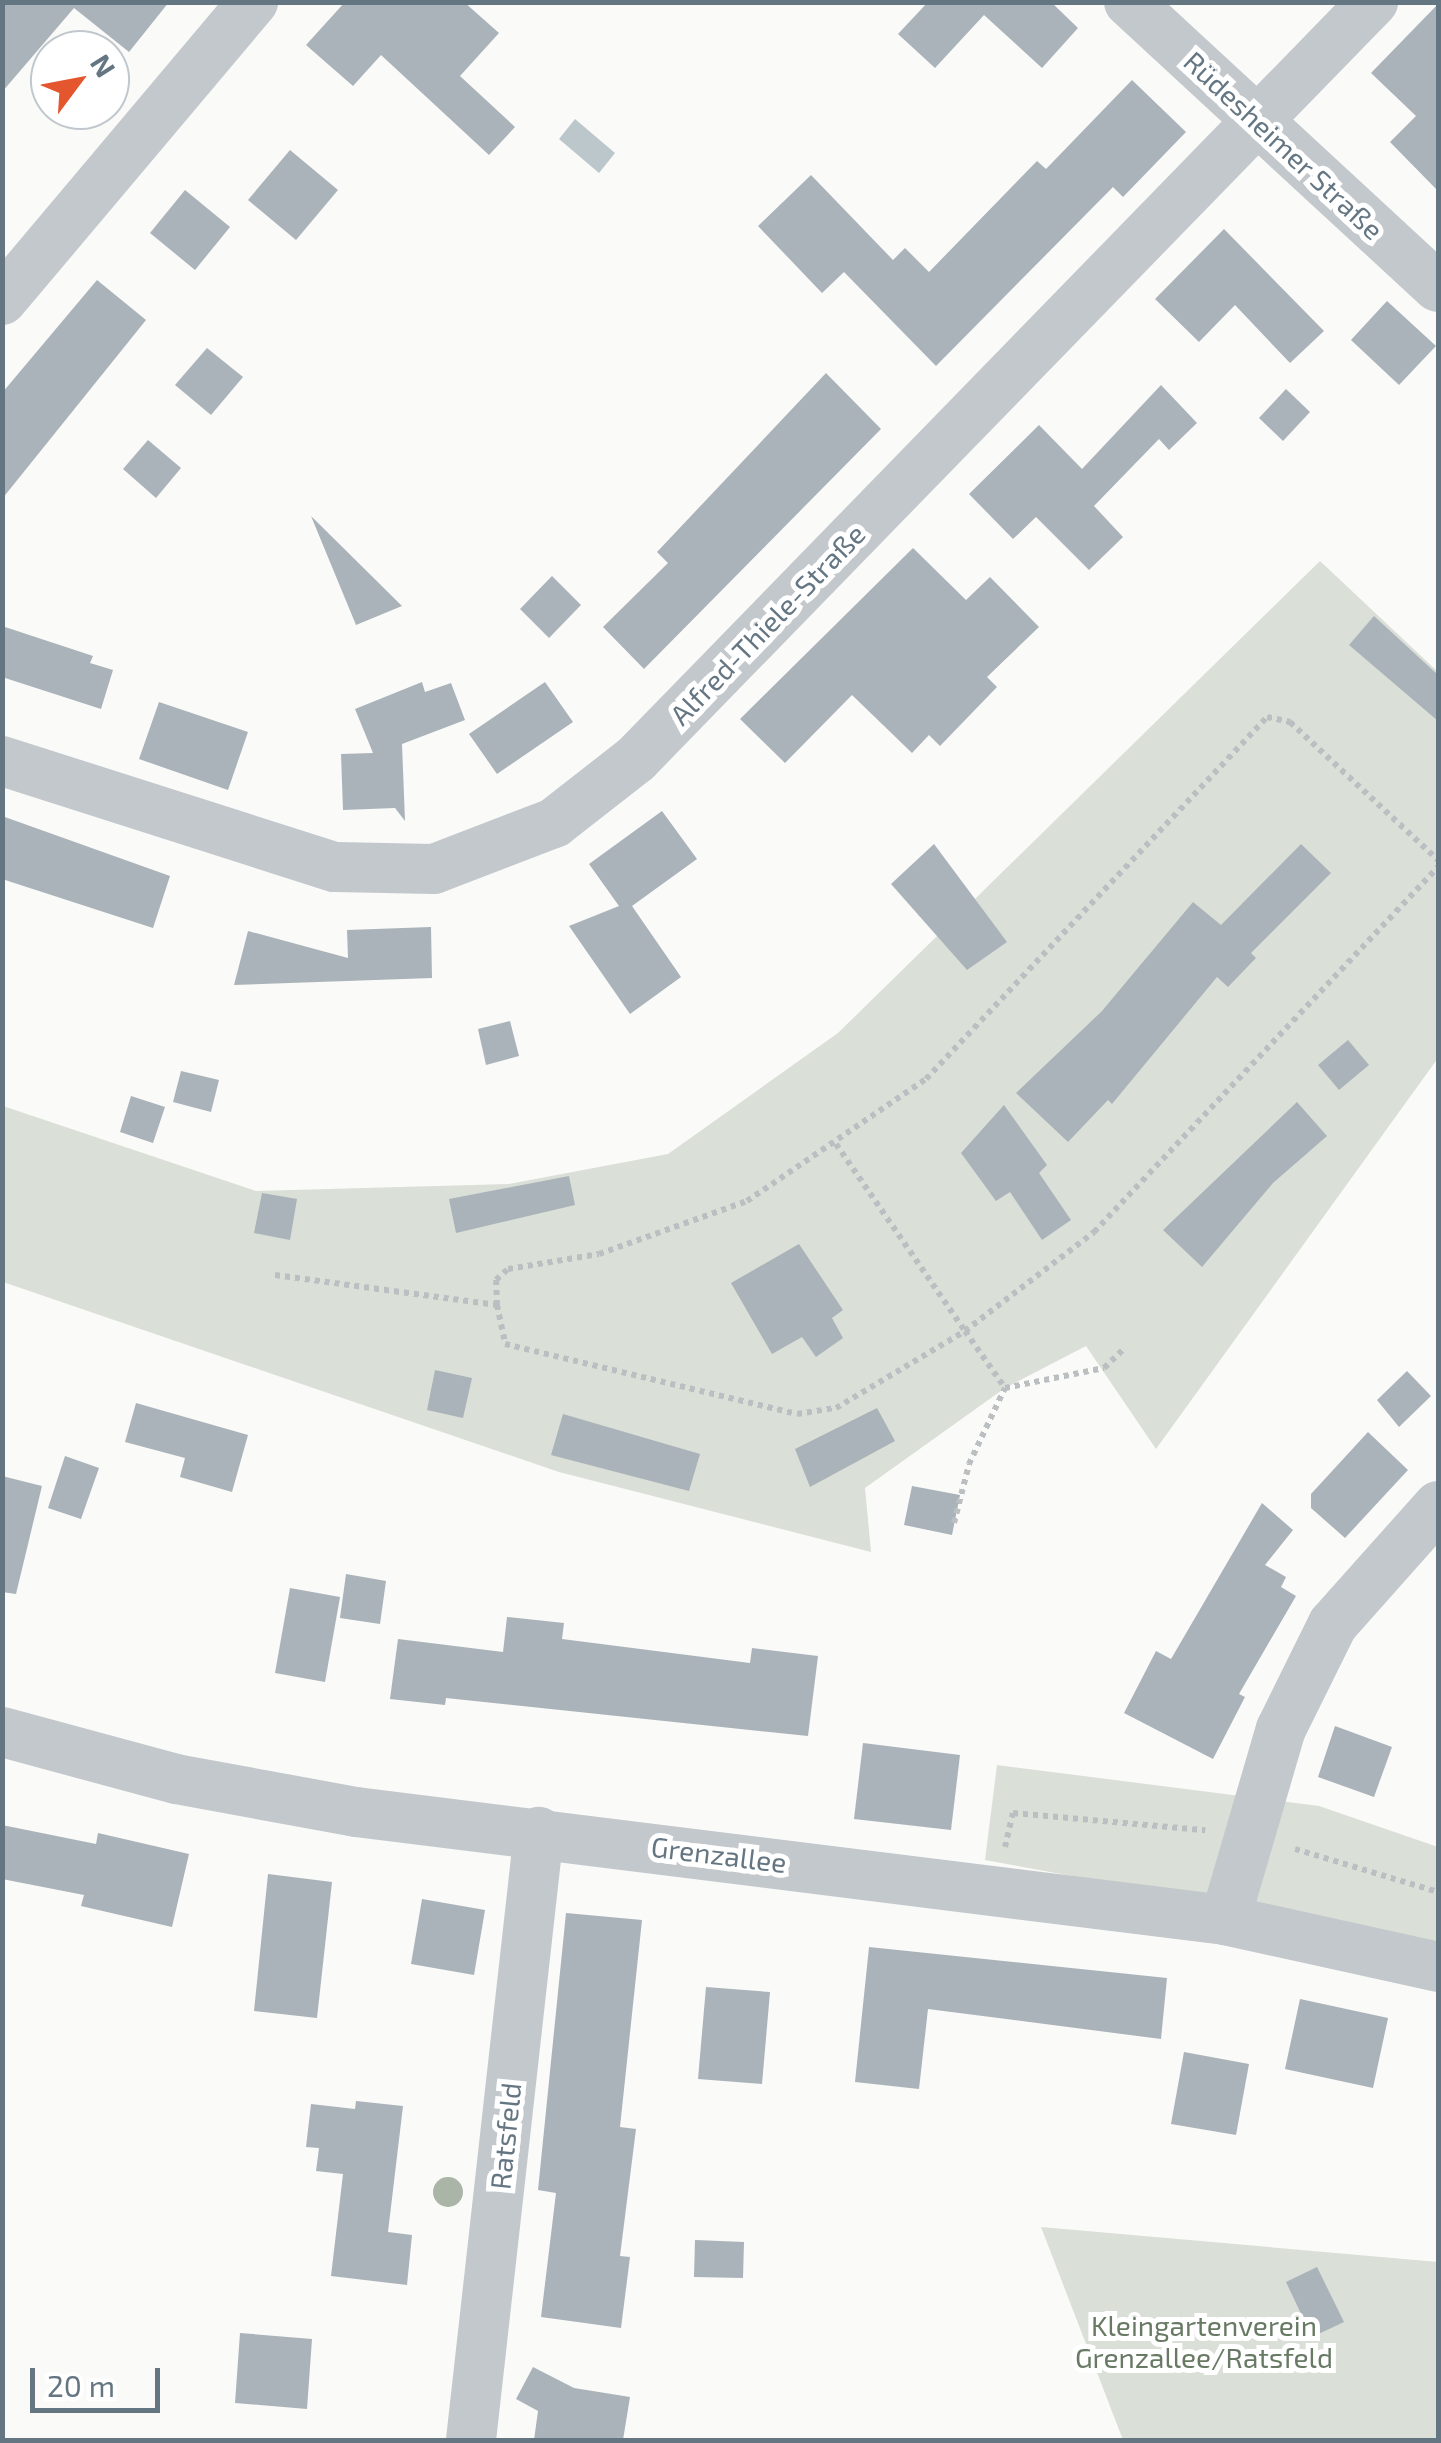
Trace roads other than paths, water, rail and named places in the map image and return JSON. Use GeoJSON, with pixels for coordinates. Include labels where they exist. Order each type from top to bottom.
{"type":"FeatureCollection","features":[{"type":"Feature","properties":{"kind":"street"},"geometry":{"type":"LineString","coordinates":[[2,300],[253,2]]}},
{"type":"Feature","properties":{"kind":"street","name":"Rüdesheimer Straße"},"geometry":{"type":"LineString","coordinates":[[1129,2],[1438,286]]}},
{"type":"Feature","properties":{"kind":"street","name":"Alfred-Thiele-Straße"},"geometry":{"type":"LineString","coordinates":[[2,761],[335,867],[434,870],[554,823],[636,759],[1373,2]]}},
{"type":"Feature","properties":{"kind":"street"},"geometry":{"type":"LineString","coordinates":[[1225,1920],[1246,1834],[1280,1728],[1333,1624],[1438,1506]]}},
{"type":"Feature","properties":{"kind":"street","name":"Grenzallee"},"geometry":{"type":"LineString","coordinates":[[2,1732],[176,1779],[356,1812],[996,1887],[1225,1920],[1438,1967]]}},
{"type":"Feature","properties":{"kind":"street","name":"Ratsfeld"},"geometry":{"type":"LineString","coordinates":[[470,2440],[539,1832]]}},
{"type":"Feature","properties":{"kind":"park label","name":"Kleingartenverein Grenzallee/Ratsfeld"},"geometry":{"type":"Point","coordinates":[1204,2341]}}]}
